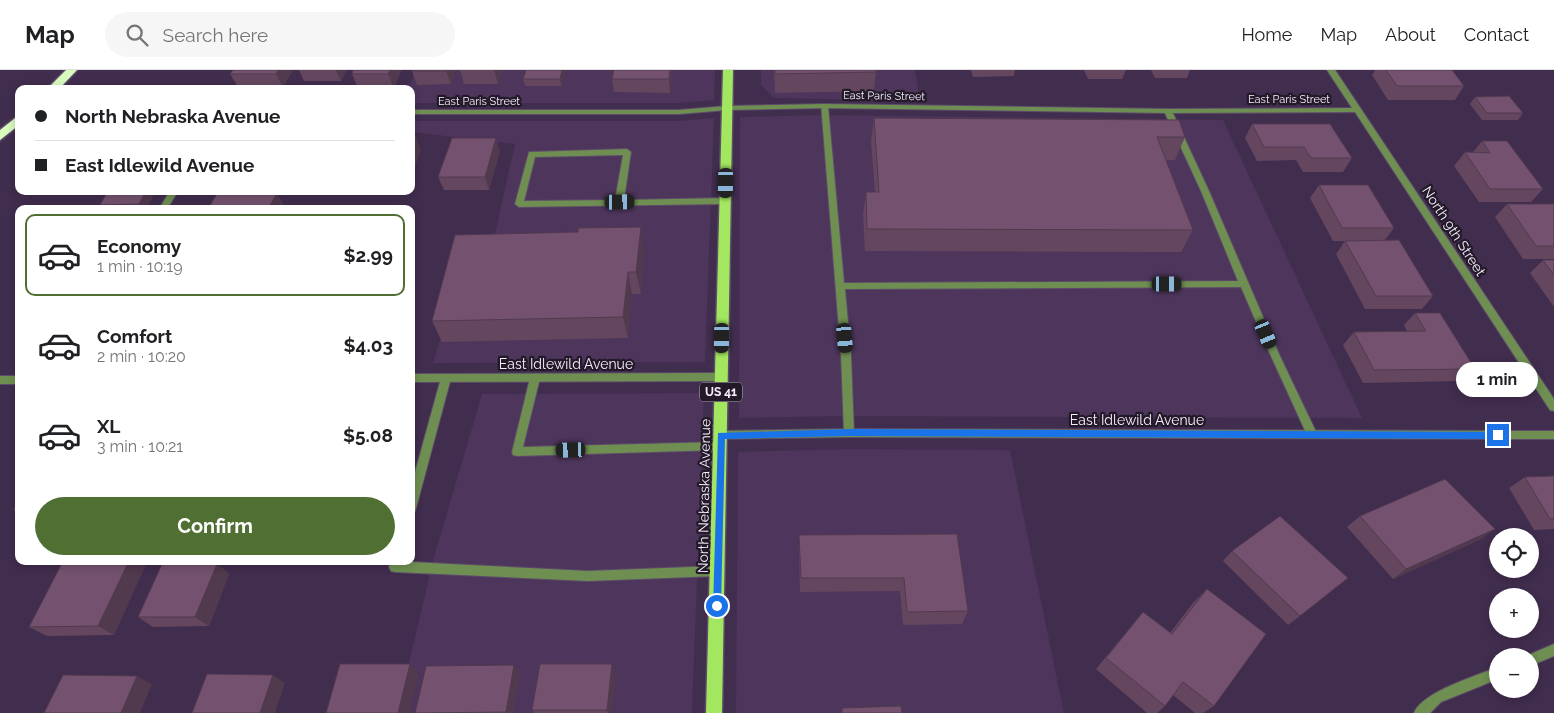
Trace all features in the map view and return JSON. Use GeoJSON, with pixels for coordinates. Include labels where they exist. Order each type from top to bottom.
{"type":"FeatureCollection","features":[{"type":"Feature","properties":{"kind":"highway"},"geometry":{"type":"LineString","coordinates":[[56,85],[72,70]]}},
{"type":"Feature","properties":{"kind":"highway"},"geometry":{"type":"LineString","coordinates":[[0,136],[15,123]]}},
{"type":"Feature","properties":{"kind":"main road","name":"North Nebraska Avenue"},"geometry":{"type":"LineString","coordinates":[[714,713],[728,70]]}},
{"type":"Feature","properties":{"kind":"street","name":"North 9th Street"},"geometry":{"type":"LineString","coordinates":[[1331,70],[1554,407]]}},
{"type":"Feature","properties":{"kind":"street","name":"East Paris Street"},"geometry":{"type":"LineString","coordinates":[[415,112],[679,112],[727,108],[824,106],[1168,111],[1357,110]]}},
{"type":"Feature","properties":{"kind":"street"},"geometry":{"type":"LineString","coordinates":[[824,106],[846,355],[849,432]]}},
{"type":"Feature","properties":{"kind":"street"},"geometry":{"type":"LineString","coordinates":[[1168,111],[1289,388],[1312,434]]}},
{"type":"Feature","properties":{"kind":"street"},"geometry":{"type":"LineString","coordinates":[[620,202],[627,152],[532,154],[519,204],[725,201]]}},
{"type":"Feature","properties":{"kind":"street"},"geometry":{"type":"LineString","coordinates":[[840,286],[1245,284]]}},
{"type":"Feature","properties":{"kind":"street","name":"East Idlewild Avenue"},"geometry":{"type":"LineString","coordinates":[[415,378],[722,378]]}},
{"type":"Feature","properties":{"kind":"street"},"geometry":{"type":"LineString","coordinates":[[415,493],[446,378]]}},
{"type":"Feature","properties":{"kind":"street","name":"East Idlewild Avenue"},"geometry":{"type":"LineString","coordinates":[[535,378],[517,452],[849,432],[1554,435]]}},
{"type":"Feature","properties":{"kind":"street"},"geometry":{"type":"LineString","coordinates":[[0,380],[15,380]]}},
{"type":"Feature","properties":{"kind":"street"},"geometry":{"type":"LineString","coordinates":[[396,565],[395,567],[588,576],[718,571]]}},
{"type":"Feature","properties":{"kind":"street"},"geometry":{"type":"LineString","coordinates":[[1539,656],[1554,650]]}},
{"type":"Feature","properties":{"kind":"street"},"geometry":{"type":"LineString","coordinates":[[1420,713],[1437,698],[1489,678]]}},
{"type":"Feature","properties":{"kind":"shaded area"},"geometry":{"type":"Polygon","coordinates":[[[416,70],[715,70],[714,100],[679,103],[415,103],[415,85],[410,85],[416,70]]]}},
{"type":"Feature","properties":{"kind":"shaded area"},"geometry":{"type":"Polygon","coordinates":[[[761,70],[915,70],[920,101],[774,98],[761,85],[761,70]]]}},
{"type":"Feature","properties":{"kind":"shaded area"},"geometry":{"type":"Polygon","coordinates":[[[824,115],[1223,120],[1362,418],[848,416],[739,418],[740,117],[824,115]]]}},
{"type":"Feature","properties":{"kind":"shaded area"},"geometry":{"type":"Polygon","coordinates":[[[714,118],[705,362],[433,363],[472,236],[495,234],[515,144],[415,132],[415,121],[678,121],[714,118]]]}},
{"type":"Feature","properties":{"kind":"shaded area"},"geometry":{"type":"Polygon","coordinates":[[[704,393],[692,713],[397,713],[434,557],[482,394],[704,393]]]}},
{"type":"Feature","properties":{"kind":"shaded area"},"geometry":{"type":"Polygon","coordinates":[[[850,449],[1010,450],[1064,713],[736,713],[738,452],[850,449]]]}},
{"type":"Feature","properties":{"kind":"building"},"geometry":{"type":"Polygon","coordinates":[[[233,70],[278,70],[276,74],[230,74],[233,70]]]}},
{"type":"Feature","properties":{"kind":"building"},"geometry":{"type":"Polygon","coordinates":[[[353,70],[390,70],[388,74],[352,74],[353,70]]]}},
{"type":"Feature","properties":{"kind":"building"},"geometry":{"type":"Polygon","coordinates":[[[412,70],[447,70],[412,71],[412,70]]]}},
{"type":"Feature","properties":{"kind":"building"},"geometry":{"type":"Polygon","coordinates":[[[526,70],[562,70],[560,79],[523,79],[526,70]]]}},
{"type":"Feature","properties":{"kind":"building"},"geometry":{"type":"Polygon","coordinates":[[[614,70],[670,70],[669,79],[612,79],[614,70]]]}},
{"type":"Feature","properties":{"kind":"building"},"geometry":{"type":"Polygon","coordinates":[[[775,70],[876,70],[876,72],[775,74],[775,70]]]}},
{"type":"Feature","properties":{"kind":"building"},"geometry":{"type":"Polygon","coordinates":[[[1386,70],[1452,70],[1464,86],[1397,86],[1386,70]]]}},
{"type":"Feature","properties":{"kind":"building"},"geometry":{"type":"Polygon","coordinates":[[[1509,96],[1523,113],[1487,113],[1475,97],[1509,96]]]}},
{"type":"Feature","properties":{"kind":"building"},"geometry":{"type":"Polygon","coordinates":[[[874,118],[1179,120],[1185,137],[1157,137],[1193,230],[867,229],[866,192],[879,192],[874,118]]]}},
{"type":"Feature","properties":{"kind":"building"},"geometry":{"type":"Polygon","coordinates":[[[1252,124],[1330,124],[1352,158],[1311,158],[1304,147],[1264,147],[1252,124]]]}},
{"type":"Feature","properties":{"kind":"building"},"geometry":{"type":"Polygon","coordinates":[[[452,138],[496,138],[485,177],[438,177],[452,138]]]}},
{"type":"Feature","properties":{"kind":"building"},"geometry":{"type":"Polygon","coordinates":[[[1482,141],[1507,141],[1543,189],[1490,189],[1465,152],[1490,153],[1482,141]]]}},
{"type":"Feature","properties":{"kind":"building"},"geometry":{"type":"Polygon","coordinates":[[[1319,185],[1368,185],[1394,228],[1342,228],[1319,185]]]}},
{"type":"Feature","properties":{"kind":"building"},"geometry":{"type":"Polygon","coordinates":[[[106,195],[144,195],[139,204],[100,205],[106,195]]]}},
{"type":"Feature","properties":{"kind":"building"},"geometry":{"type":"Polygon","coordinates":[[[216,195],[276,195],[270,205],[210,205],[216,195]]]}},
{"type":"Feature","properties":{"kind":"building"},"geometry":{"type":"Polygon","coordinates":[[[1507,204],[1554,204],[1554,246],[1536,246],[1507,204]]]}},
{"type":"Feature","properties":{"kind":"building"},"geometry":{"type":"Polygon","coordinates":[[[641,227],[636,272],[628,272],[623,317],[432,321],[455,235],[578,232],[578,228],[641,227]]]}},
{"type":"Feature","properties":{"kind":"building"},"geometry":{"type":"Polygon","coordinates":[[[1399,240],[1433,296],[1376,296],[1345,241],[1399,240]]]}},
{"type":"Feature","properties":{"kind":"building"},"geometry":{"type":"Polygon","coordinates":[[[1543,260],[1554,260],[1554,275],[1543,260]]]}},
{"type":"Feature","properties":{"kind":"building"},"geometry":{"type":"Polygon","coordinates":[[[1415,313],[1440,313],[1475,369],[1374,370],[1354,332],[1426,331],[1415,313]]]}},
{"type":"Feature","properties":{"kind":"building"},"geometry":{"type":"Polygon","coordinates":[[[1554,476],[1554,519],[1550,519],[1525,477],[1554,476]]]}},
{"type":"Feature","properties":{"kind":"building"},"geometry":{"type":"Polygon","coordinates":[[[1445,479],[1494,528],[1489,528],[1489,532],[1406,569],[1360,516],[1445,479]]]}},
{"type":"Feature","properties":{"kind":"building"},"geometry":{"type":"Polygon","coordinates":[[[1280,516],[1348,578],[1300,616],[1232,551],[1280,516]]]}},
{"type":"Feature","properties":{"kind":"building"},"geometry":{"type":"Polygon","coordinates":[[[957,534],[968,611],[907,612],[904,578],[801,578],[799,535],[957,534]]]}},
{"type":"Feature","properties":{"kind":"building"},"geometry":{"type":"Polygon","coordinates":[[[61,565],[127,565],[98,626],[29,627],[61,565]]]}},
{"type":"Feature","properties":{"kind":"building"},"geometry":{"type":"Polygon","coordinates":[[[162,565],[217,565],[195,617],[138,617],[162,565]]]}},
{"type":"Feature","properties":{"kind":"building"},"geometry":{"type":"Polygon","coordinates":[[[1207,589],[1266,634],[1214,706],[1183,682],[1165,706],[1106,658],[1143,612],[1172,634],[1207,589]]]}},
{"type":"Feature","properties":{"kind":"building"},"geometry":{"type":"Polygon","coordinates":[[[340,664],[410,664],[398,713],[326,713],[340,664]]]}},
{"type":"Feature","properties":{"kind":"building"},"geometry":{"type":"Polygon","coordinates":[[[540,664],[612,664],[607,710],[532,710],[540,664]]]}},
{"type":"Feature","properties":{"kind":"building"},"geometry":{"type":"Polygon","coordinates":[[[514,665],[506,712],[415,713],[426,666],[514,665]]]}},
{"type":"Feature","properties":{"kind":"building"},"geometry":{"type":"Polygon","coordinates":[[[207,674],[273,675],[260,713],[192,713],[207,674]]]}},
{"type":"Feature","properties":{"kind":"building"},"geometry":{"type":"Polygon","coordinates":[[[63,675],[137,676],[121,713],[44,713],[63,675]]]}},
{"type":"Feature","properties":{"kind":"building"},"geometry":{"type":"Polygon","coordinates":[[[901,706],[902,713],[842,713],[842,708],[901,706]]]}},
{"type":"Feature","properties":{"kind":"route"},"geometry":{"type":"LineString","coordinates":[[717,606],[721,435],[849,432],[1498,435]]}}]}
